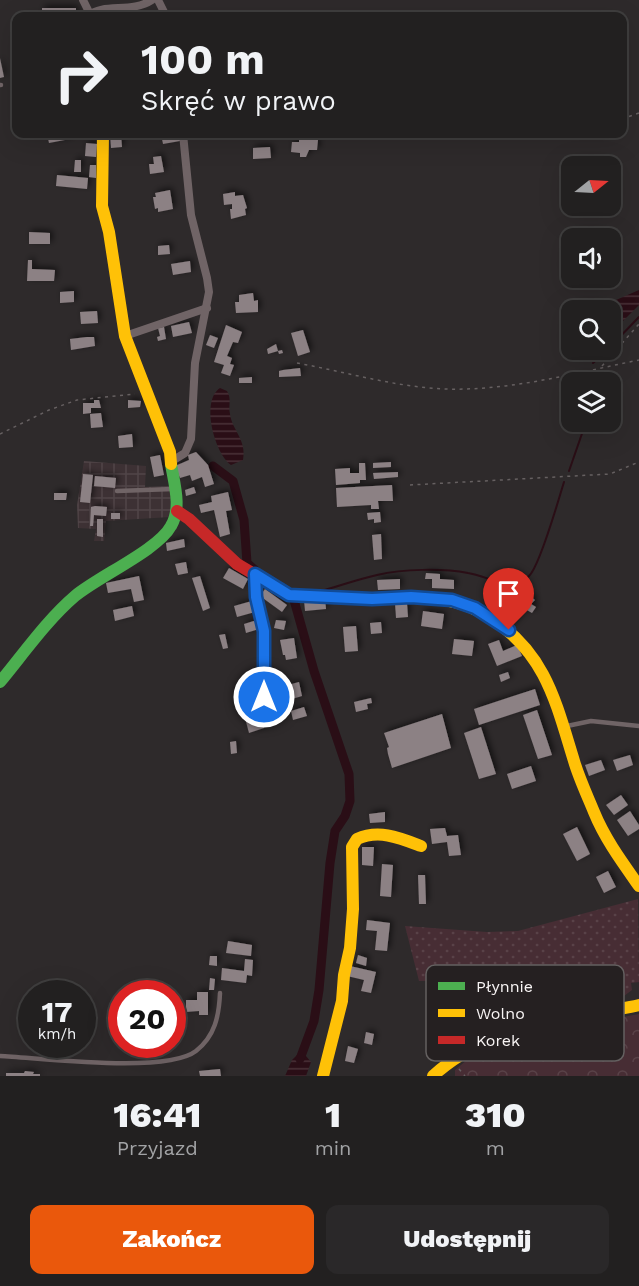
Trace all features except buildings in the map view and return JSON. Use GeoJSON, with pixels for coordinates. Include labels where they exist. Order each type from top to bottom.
{"type":"FeatureCollection","features":[{"type":"Feature","properties":{"kind":"street"},"geometry":{"type":"LineString","coordinates":[[93,12],[137,7],[152,0]]}},
{"type":"Feature","properties":{"kind":"street"},"geometry":{"type":"LineString","coordinates":[[0,682],[48,624],[75,596],[158,541],[171,527],[177,511],[172,461],[125,336],[109,232],[102,206],[103,138]]}},
{"type":"Feature","properties":{"kind":"street"},"geometry":{"type":"LineString","coordinates":[[172,461],[183,454],[191,439],[195,363],[207,308],[208,285],[191,215],[183,138]]}},
{"type":"Feature","properties":{"kind":"street"},"geometry":{"type":"LineString","coordinates":[[125,336],[207,308]]}},
{"type":"Feature","properties":{"kind":"street"},"geometry":{"type":"LineString","coordinates":[[177,511],[189,519],[237,564],[289,595],[452,600],[475,608],[509,630],[530,652],[545,675],[594,815],[611,846],[639,886]]}},
{"type":"Feature","properties":{"kind":"street"},"geometry":{"type":"LineString","coordinates":[[323,1076],[342,1000],[344,975],[351,943],[354,844],[357,839],[365,835],[382,834],[421,846]]}},
{"type":"Feature","properties":{"kind":"street"},"geometry":{"type":"LineString","coordinates":[[433,1076],[450,1061]]}},
{"type":"Feature","properties":{"kind":"lane"},"geometry":{"type":"LineString","coordinates":[[117,491],[175,489]]}},
{"type":"Feature","properties":{"kind":"lane"},"geometry":{"type":"LineString","coordinates":[[255,574],[256,597],[264,631],[264,697]]}},
{"type":"Feature","properties":{"kind":"lane"},"geometry":{"type":"LineString","coordinates":[[564,726],[591,721],[639,726]]}},
{"type":"Feature","properties":{"kind":"lane"},"geometry":{"type":"LineString","coordinates":[[0,1056],[124,1063],[179,1059],[198,1050],[210,1036],[217,1019],[220,993]]}},
{"type":"Feature","properties":{"kind":"path"},"geometry":{"type":"LineString","coordinates":[[600,367],[639,324]]}},
{"type":"Feature","properties":{"kind":"path"},"geometry":{"type":"LineString","coordinates":[[297,363],[402,385],[446,389],[500,387],[639,360]]}},
{"type":"Feature","properties":{"kind":"path"},"geometry":{"type":"LineString","coordinates":[[0,434],[48,410],[77,400],[146,393]]}},
{"type":"Feature","properties":{"kind":"path"},"geometry":{"type":"LineString","coordinates":[[410,485],[610,474],[639,462]]}},
{"type":"Feature","properties":{"kind":"shaded area"},"geometry":{"type":"Polygon","coordinates":[[[639,290],[639,305],[621,323],[621,300],[616,300],[639,290]]]}},
{"type":"Feature","properties":{"kind":"shaded area"},"geometry":{"type":"Polygon","coordinates":[[[220,388],[227,391],[230,399],[231,420],[244,453],[243,460],[231,465],[225,459],[215,439],[210,415],[214,395],[220,388]]]}},
{"type":"Feature","properties":{"kind":"shaded area"},"geometry":{"type":"Polygon","coordinates":[[[84,461],[146,466],[145,487],[171,486],[170,517],[106,521],[104,541],[94,541],[96,529],[78,528],[77,505],[84,461]]]}},
{"type":"Feature","properties":{"kind":"shaded area"},"geometry":{"type":"Polygon","coordinates":[[[298,1054],[306,1056],[311,1062],[306,1076],[285,1076],[292,1060],[298,1054]]]}},
{"type":"Feature","properties":{"kind":"green space"},"geometry":{"type":"Polygon","coordinates":[[[638,899],[639,982],[631,983],[632,990],[624,996],[624,965],[426,965],[426,981],[419,981],[405,926],[487,932],[518,931],[638,899]]]}},
{"type":"Feature","properties":{"kind":"green space"},"geometry":{"type":"Polygon","coordinates":[[[639,1014],[639,1076],[455,1076],[455,1070],[466,1061],[624,1061],[624,1017],[639,1014]]]}},
{"type":"Feature","properties":{"kind":"waterway"},"geometry":{"type":"LineString","coordinates":[[621,336],[639,317]]}},
{"type":"Feature","properties":{"kind":"waterway"},"geometry":{"type":"LineString","coordinates":[[593,363],[596,360]]}},
{"type":"Feature","properties":{"kind":"waterway"},"geometry":{"type":"LineString","coordinates":[[569,471],[583,432]]}},
{"type":"Feature","properties":{"kind":"waterway"},"geometry":{"type":"LineString","coordinates":[[213,466],[233,481],[244,520],[247,563],[255,570]]}},
{"type":"Feature","properties":{"kind":"waterway"},"geometry":{"type":"LineString","coordinates":[[315,590],[325,590],[364,578],[399,571],[446,570],[468,573],[499,582],[522,581],[529,576],[538,560],[564,482]]}},
{"type":"Feature","properties":{"kind":"waterway"},"geometry":{"type":"LineString","coordinates":[[294,600],[314,671],[349,774],[350,801],[345,816],[335,831],[319,990],[314,1021],[300,1059]]}},
{"type":"Feature","properties":{"kind":"traffic: fast"},"geometry":{"type":"LineString","coordinates":[[0,682],[45,626],[75,596],[141,553],[164,535],[174,519],[177,503],[171,464]]}},
{"type":"Feature","properties":{"kind":"traffic: slow"},"geometry":{"type":"LineString","coordinates":[[103,138],[102,206],[109,232],[125,336],[170,452],[171,464]]}},
{"type":"Feature","properties":{"kind":"traffic: slow"},"geometry":{"type":"LineString","coordinates":[[432,599],[463,604],[492,619],[510,633],[537,664],[554,700],[578,774],[598,822],[639,886]]}},
{"type":"Feature","properties":{"kind":"traffic: slow"},"geometry":{"type":"LineString","coordinates":[[323,1076],[342,1001],[344,975],[350,948],[353,909],[352,847],[357,839],[373,835],[389,836],[421,846]]}},
{"type":"Feature","properties":{"kind":"traffic: slow"},"geometry":{"type":"LineString","coordinates":[[624,1008],[639,1005]]}},
{"type":"Feature","properties":{"kind":"traffic: slow"},"geometry":{"type":"LineString","coordinates":[[433,1076],[451,1061]]}},
{"type":"Feature","properties":{"kind":"traffic: jam"},"geometry":{"type":"LineString","coordinates":[[177,511],[189,519],[237,564],[289,595],[432,599]]}},
{"type":"Feature","properties":{"kind":"route"},"geometry":{"type":"LineString","coordinates":[[264,697],[264,631],[256,597],[255,574],[289,595],[452,600],[475,608],[509,630]]}}]}
